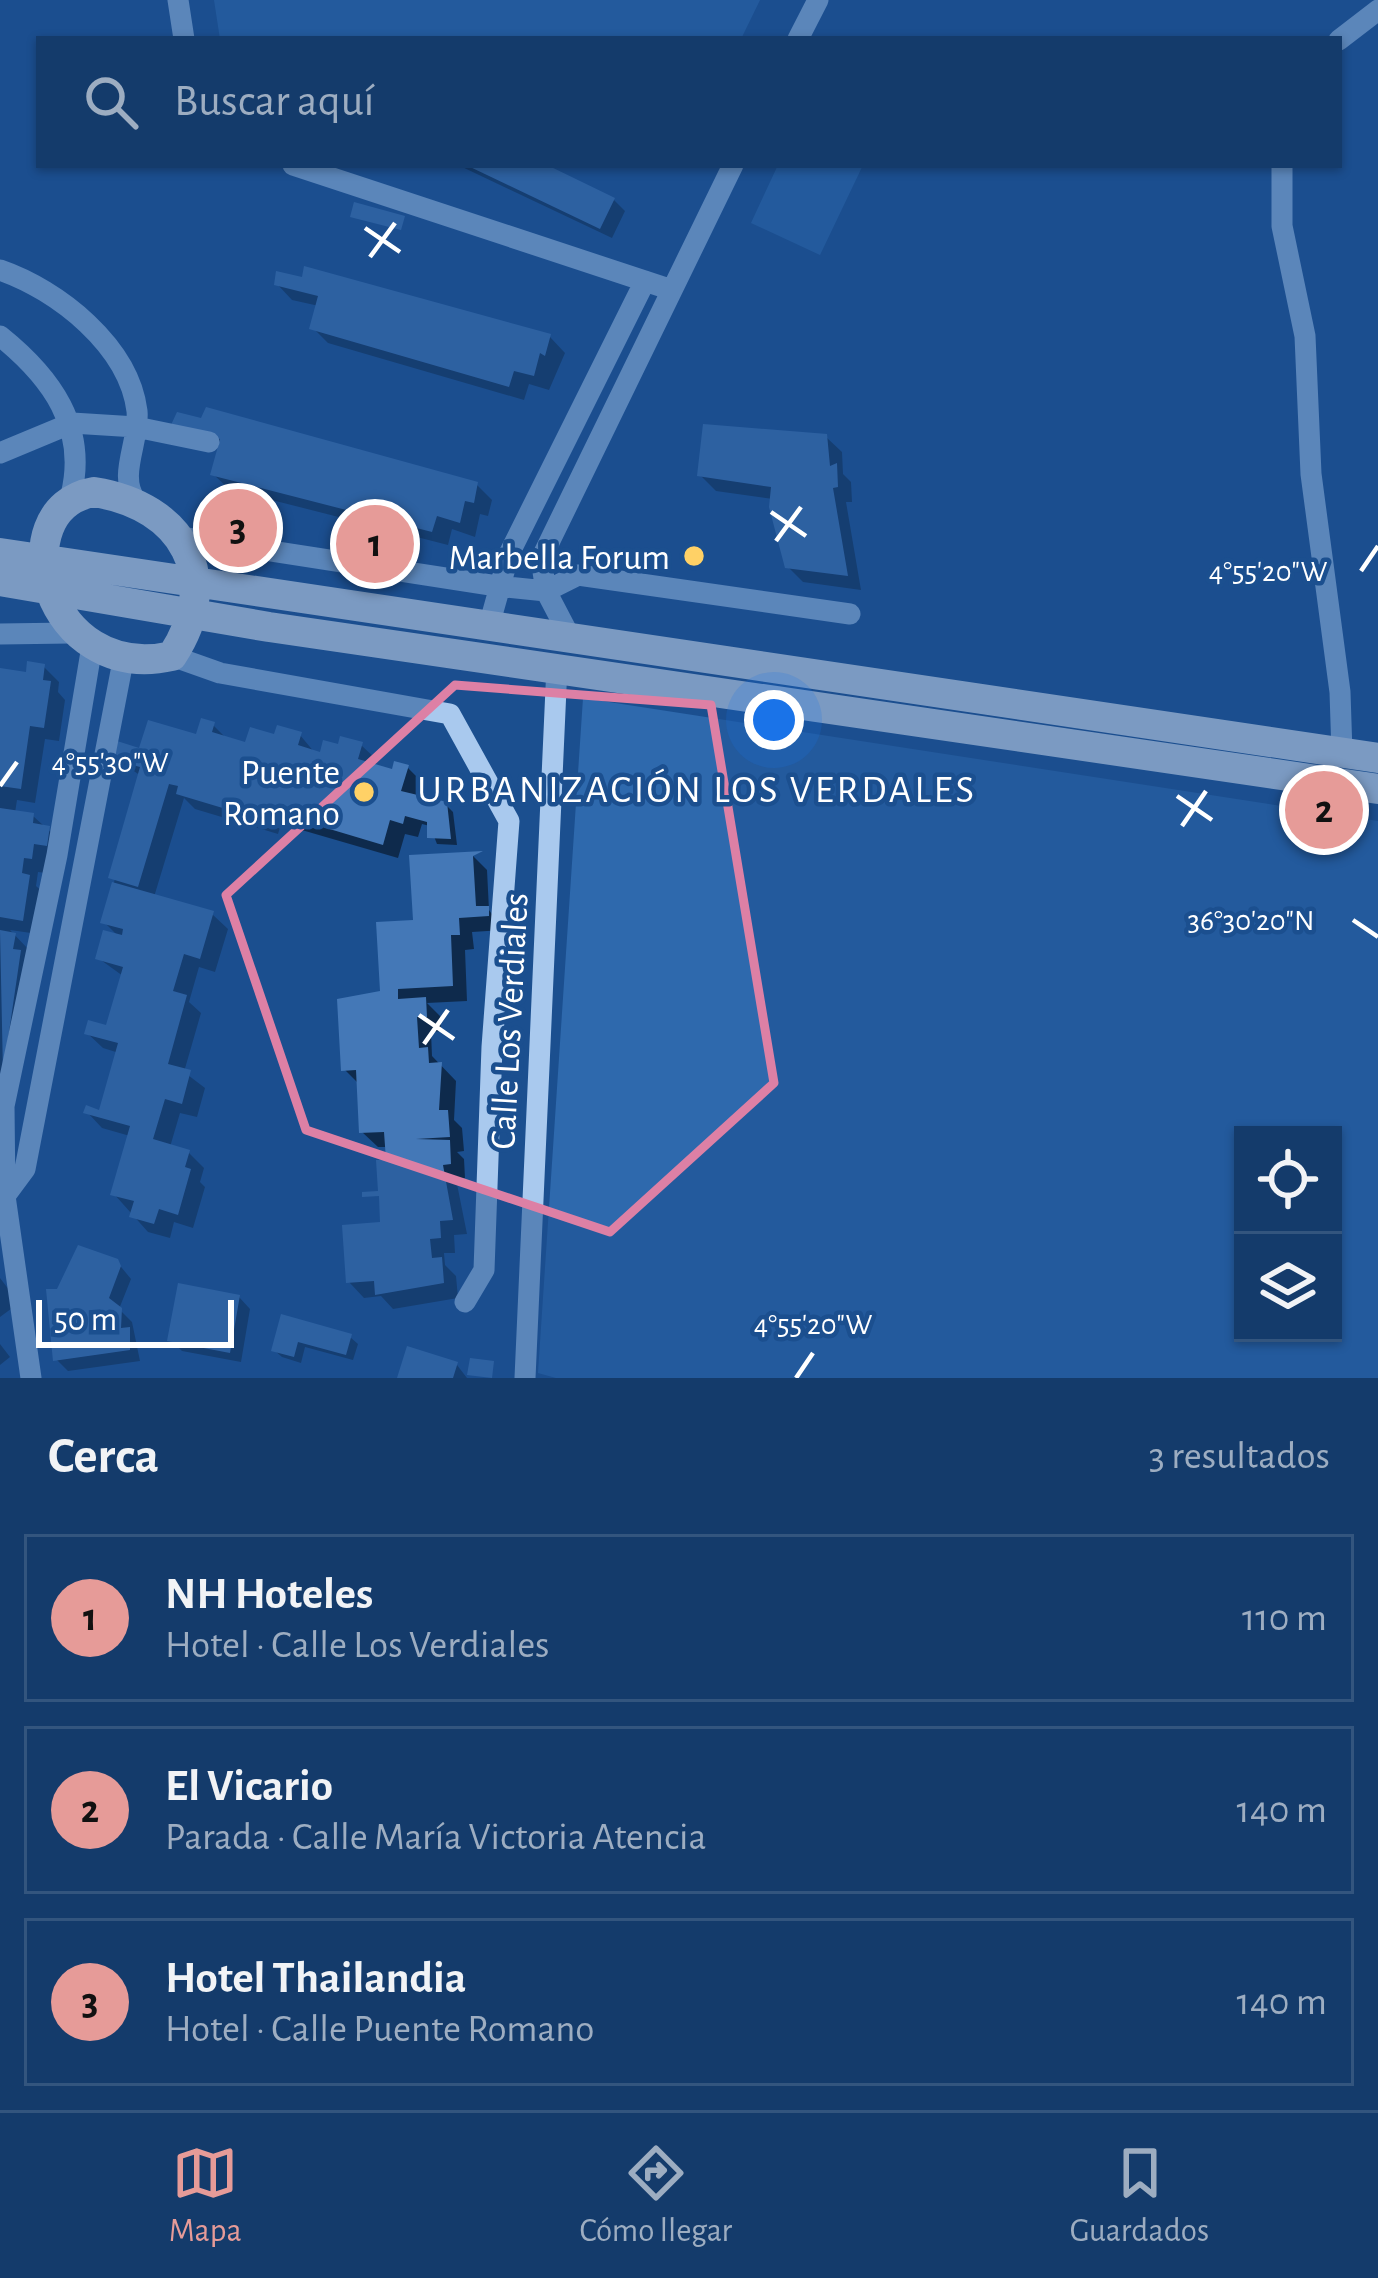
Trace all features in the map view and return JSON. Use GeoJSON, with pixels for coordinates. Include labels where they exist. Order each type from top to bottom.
{"type":"FeatureCollection","features":[{"type":"Feature","properties":{"kind":"main road"},"geometry":{"type":"LineString","coordinates":[[0,580],[22,565],[49,511],[71,495],[94,492],[136,501],[179,537],[195,580],[193,612],[172,656],[123,661],[81,639],[22,565]]}},
{"type":"Feature","properties":{"kind":"main road"},"geometry":{"type":"LineString","coordinates":[[22,565],[195,580],[1378,758]]}},
{"type":"Feature","properties":{"kind":"main road"},"geometry":{"type":"LineString","coordinates":[[22,565],[193,612],[1378,788]]}},
{"type":"Feature","properties":{"kind":"street"},"geometry":{"type":"LineString","coordinates":[[178,0],[184,36]]}},
{"type":"Feature","properties":{"kind":"street"},"geometry":{"type":"LineString","coordinates":[[800,36],[818,0]]}},
{"type":"Feature","properties":{"kind":"street"},"geometry":{"type":"LineString","coordinates":[[1342,38],[1378,10]]}},
{"type":"Feature","properties":{"kind":"street"},"geometry":{"type":"LineString","coordinates":[[302,168],[669,289]]}},
{"type":"Feature","properties":{"kind":"street"},"geometry":{"type":"LineString","coordinates":[[569,635],[546,591],[542,559],[731,168]]}},
{"type":"Feature","properties":{"kind":"street"},"geometry":{"type":"LineString","coordinates":[[1282,168],[1282,226],[1305,336],[1311,474],[1340,692],[1342,753]]}},
{"type":"Feature","properties":{"kind":"street"},"geometry":{"type":"LineString","coordinates":[[0,270],[51,294],[83,320],[130,386],[136,427],[127,479],[136,501]]}},
{"type":"Feature","properties":{"kind":"street"},"geometry":{"type":"LineString","coordinates":[[490,622],[497,586],[639,279]]}},
{"type":"Feature","properties":{"kind":"street"},"geometry":{"type":"LineString","coordinates":[[0,336],[33,362],[72,424],[77,463],[71,495]]}},
{"type":"Feature","properties":{"kind":"street"},"geometry":{"type":"LineString","coordinates":[[0,453],[72,424],[136,427],[209,442]]}},
{"type":"Feature","properties":{"kind":"street"},"geometry":{"type":"LineString","coordinates":[[179,537],[497,586],[546,591],[578,575],[850,614]]}},
{"type":"Feature","properties":{"kind":"street"},"geometry":{"type":"LineString","coordinates":[[0,634],[81,639],[57,855],[4,1106],[5,1196],[31,1378]]}},
{"type":"Feature","properties":{"kind":"street"},"geometry":{"type":"LineString","coordinates":[[172,656],[220,674],[450,714],[509,820],[492,1048],[484,1270],[465,1302]]}},
{"type":"Feature","properties":{"kind":"street"},"geometry":{"type":"LineString","coordinates":[[5,1196],[25,1169],[123,661]]}},
{"type":"Feature","properties":{"kind":"street","name":"Calle Los Verdiales"},"geometry":{"type":"LineString","coordinates":[[525,1378],[557,666]]}},
{"type":"Feature","properties":{"kind":"street"},"geometry":{"type":"LineString","coordinates":[[57,855],[85,860]]}},
{"type":"Feature","properties":{"kind":"highlighted area"},"geometry":{"type":"Polygon","coordinates":[[[455,685],[711,705],[774,1083],[610,1232],[306,1130],[226,895],[455,685]]]}},
{"type":"Feature","properties":{"kind":"shaded area"},"geometry":{"type":"Polygon","coordinates":[[[214,0],[760,0],[742,36],[220,36],[214,0]]]}},
{"type":"Feature","properties":{"kind":"shaded area"},"geometry":{"type":"Polygon","coordinates":[[[777,168],[862,168],[820,255],[751,223],[777,168]]]}},
{"type":"Feature","properties":{"kind":"shaded area"},"geometry":{"type":"Polygon","coordinates":[[[583,698],[1378,821],[1378,1378],[556,1378],[538,1373],[583,698]]]}},
{"type":"Feature","properties":{"kind":"building"},"geometry":{"type":"Polygon","coordinates":[[[472,168],[553,168],[615,198],[600,229],[472,168]]]}},
{"type":"Feature","properties":{"kind":"building"},"geometry":{"type":"Polygon","coordinates":[[[354,202],[405,216],[401,230],[350,217],[354,202]]]}},
{"type":"Feature","properties":{"kind":"building"},"geometry":{"type":"Polygon","coordinates":[[[304,266],[551,334],[545,356],[540,353],[534,376],[514,371],[509,387],[309,329],[318,296],[274,285],[276,271],[302,277],[304,266]]]}},
{"type":"Feature","properties":{"kind":"building"},"geometry":{"type":"Polygon","coordinates":[[[206,407],[478,482],[474,503],[465,501],[460,523],[437,516],[432,532],[210,475],[220,439],[171,425],[177,412],[201,418],[206,407]]]}},
{"type":"Feature","properties":{"kind":"building"},"geometry":{"type":"Polygon","coordinates":[[[703,424],[827,434],[830,466],[837,463],[838,487],[833,488],[848,576],[785,568],[769,507],[771,487],[697,476],[703,424]]]}},
{"type":"Feature","properties":{"kind":"building"},"geometry":{"type":"Polygon","coordinates":[[[27,661],[45,664],[43,680],[51,681],[44,728],[30,726],[21,789],[0,786],[0,668],[26,672],[27,661]]]}},
{"type":"Feature","properties":{"kind":"building"},"geometry":{"type":"Polygon","coordinates":[[[201,718],[215,722],[212,732],[245,742],[250,727],[274,734],[277,725],[302,732],[298,745],[320,752],[323,740],[338,744],[340,736],[363,742],[358,759],[392,769],[394,761],[409,765],[401,791],[447,802],[451,839],[427,838],[427,822],[405,816],[403,824],[390,820],[383,845],[266,810],[263,820],[176,794],[178,786],[169,784],[138,887],[108,878],[140,767],[111,759],[117,741],[139,748],[148,720],[196,734],[201,718]]]}},
{"type":"Feature","properties":{"kind":"building"},"geometry":{"type":"Polygon","coordinates":[[[0,808],[34,813],[33,823],[50,826],[47,846],[34,844],[32,859],[24,858],[22,873],[30,875],[23,921],[0,917],[0,808]]]}},
{"type":"Feature","properties":{"kind":"building"},"geometry":{"type":"Polygon","coordinates":[[[483,851],[473,856],[476,906],[489,906],[489,916],[459,918],[460,935],[451,935],[453,986],[398,989],[398,999],[426,997],[427,1017],[417,1017],[419,1048],[428,1047],[429,1063],[442,1062],[439,1110],[448,1110],[450,1137],[416,1139],[450,1140],[451,1164],[443,1165],[453,1220],[440,1221],[441,1238],[430,1239],[432,1258],[442,1257],[444,1283],[375,1295],[374,1281],[346,1283],[342,1225],[380,1222],[379,1196],[362,1197],[362,1192],[378,1191],[376,1160],[386,1160],[384,1132],[359,1133],[356,1070],[341,1071],[337,999],[380,991],[376,922],[413,920],[409,855],[483,851]]]}},
{"type":"Feature","properties":{"kind":"building"},"geometry":{"type":"Polygon","coordinates":[[[112,882],[214,911],[200,959],[184,954],[173,991],[187,995],[168,1064],[191,1070],[182,1104],[165,1099],[153,1139],[190,1150],[185,1167],[191,1169],[178,1215],[159,1209],[154,1224],[129,1217],[134,1201],[110,1195],[130,1126],[83,1113],[86,1105],[99,1110],[118,1043],[84,1034],[88,1020],[106,1025],[123,967],[95,959],[103,930],[122,935],[123,929],[100,923],[112,882]]]}},
{"type":"Feature","properties":{"kind":"building"},"geometry":{"type":"Polygon","coordinates":[[[0,930],[16,933],[13,949],[21,950],[3,1073],[0,930]]]}},
{"type":"Feature","properties":{"kind":"building"},"geometry":{"type":"Polygon","coordinates":[[[78,1245],[118,1259],[121,1266],[109,1298],[122,1308],[121,1328],[130,1327],[130,1350],[53,1361],[46,1289],[57,1289],[78,1245]]]}},
{"type":"Feature","properties":{"kind":"building"},"geometry":{"type":"Polygon","coordinates":[[[178,1283],[240,1295],[230,1353],[167,1341],[178,1283]]]}},
{"type":"Feature","properties":{"kind":"building"},"geometry":{"type":"Polygon","coordinates":[[[281,1314],[352,1334],[346,1355],[298,1342],[294,1357],[271,1351],[281,1314]]]}},
{"type":"Feature","properties":{"kind":"building"},"geometry":{"type":"Polygon","coordinates":[[[407,1346],[458,1362],[453,1378],[397,1378],[407,1346]]]}},
{"type":"Feature","properties":{"kind":"building"},"geometry":{"type":"Polygon","coordinates":[[[470,1358],[494,1361],[492,1378],[467,1375],[470,1358]]]}},
{"type":"Feature","properties":{"kind":"place","name":"Hotel Thailandia"},"geometry":{"type":"Point","coordinates":[238,528]}},
{"type":"Feature","properties":{"kind":"place","name":"NH Hoteles"},"geometry":{"type":"Point","coordinates":[375,544]}},
{"type":"Feature","properties":{"kind":"place","name":"Marbella Forum"},"geometry":{"type":"Point","coordinates":[694,556]}},
{"type":"Feature","properties":{"kind":"place","name":"Puente Romano"},"geometry":{"type":"Point","coordinates":[364,792]}},
{"type":"Feature","properties":{"kind":"place","name":"El Vicario"},"geometry":{"type":"Point","coordinates":[1324,810]}},
{"type":"Feature","properties":{"kind":"district","name":"URBANIZACIÓN LOS VERDALES"},"geometry":{"type":"Point","coordinates":[697,788]}}]}
